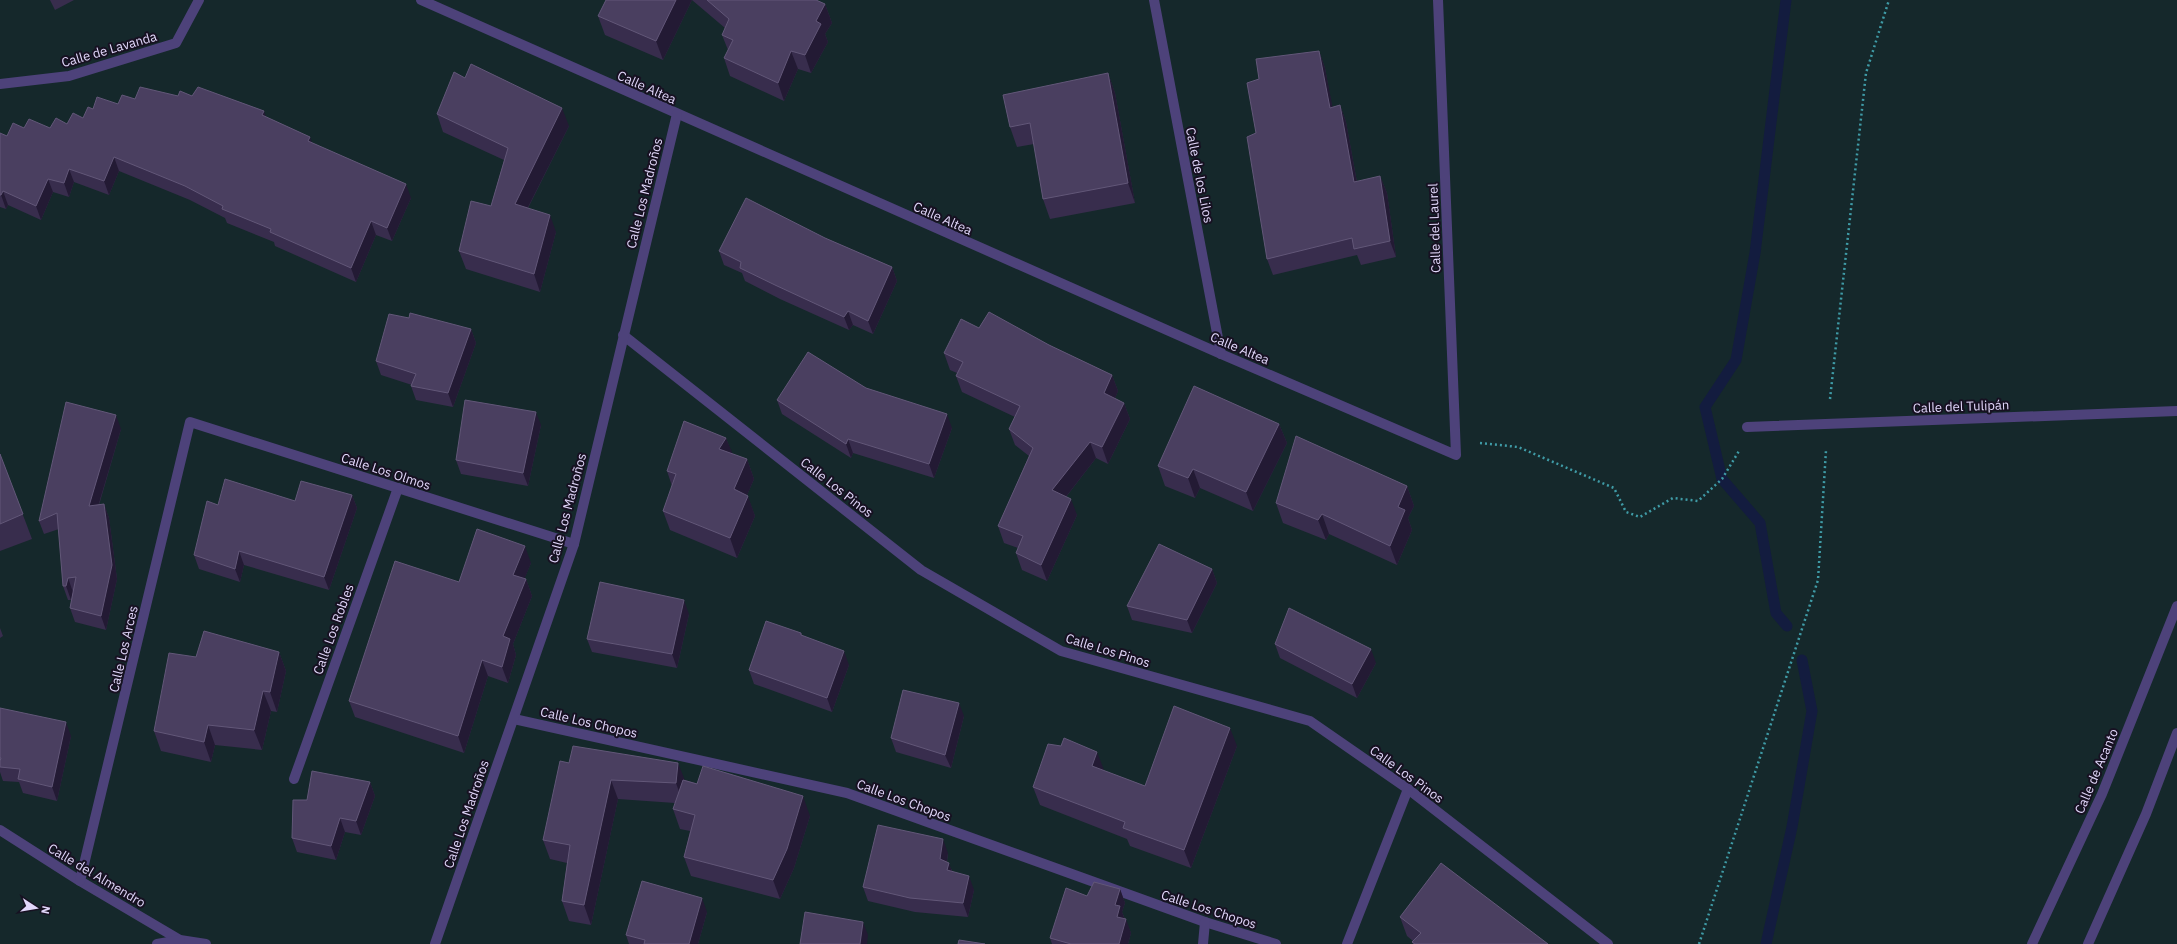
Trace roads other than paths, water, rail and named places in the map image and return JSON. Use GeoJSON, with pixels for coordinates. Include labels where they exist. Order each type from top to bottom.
{"type":"FeatureCollection","features":[{"type":"Feature","properties":{"kind":"street","name":"Calle de Lavanda"},"geometry":{"type":"LineString","coordinates":[[0,84],[69,76],[176,43],[199,0]]}},
{"type":"Feature","properties":{"kind":"street","name":"Calle Altea"},"geometry":{"type":"LineString","coordinates":[[421,0],[1220,354],[1456,455]]}},
{"type":"Feature","properties":{"kind":"street","name":"Calle de los Lilos"},"geometry":{"type":"LineString","coordinates":[[1154,0],[1220,354]]}},
{"type":"Feature","properties":{"kind":"street","name":"Calle del Laurel"},"geometry":{"type":"LineString","coordinates":[[1438,0],[1456,455]]}},
{"type":"Feature","properties":{"kind":"street","name":"Calle Los Madroños"},"geometry":{"type":"LineString","coordinates":[[435,944],[574,544],[677,114]]}},
{"type":"Feature","properties":{"kind":"street","name":"Calle Los Pinos"},"geometry":{"type":"LineString","coordinates":[[623,335],[921,570],[1061,651],[1310,721],[1408,789],[1608,944]]}},
{"type":"Feature","properties":{"kind":"street","name":"Calle del Tulipán"},"geometry":{"type":"LineString","coordinates":[[1747,427],[2177,411]]}},
{"type":"Feature","properties":{"kind":"street","name":"Calle Los Olmos"},"geometry":{"type":"LineString","coordinates":[[190,422],[574,544]]}},
{"type":"Feature","properties":{"kind":"street","name":"Calle Los Arces"},"geometry":{"type":"LineString","coordinates":[[80,881],[190,422]]}},
{"type":"Feature","properties":{"kind":"street","name":"Calle Los Robles"},"geometry":{"type":"LineString","coordinates":[[294,779],[398,488]]}},
{"type":"Feature","properties":{"kind":"street","name":"Calle de Acanto"},"geometry":{"type":"LineString","coordinates":[[2032,944],[2102,794],[2177,606]]}},
{"type":"Feature","properties":{"kind":"street","name":"Calle Los Chopos"},"geometry":{"type":"LineString","coordinates":[[514,719],[847,793],[1205,922],[1276,944]]}},
{"type":"Feature","properties":{"kind":"street"},"geometry":{"type":"LineString","coordinates":[[2088,944],[2146,814],[2177,733]]}},
{"type":"Feature","properties":{"kind":"street"},"geometry":{"type":"LineString","coordinates":[[1347,944],[1408,789]]}},
{"type":"Feature","properties":{"kind":"street","name":"Calle del Almendro"},"geometry":{"type":"LineString","coordinates":[[0,830],[80,881],[180,940]]}},
{"type":"Feature","properties":{"kind":"street"},"geometry":{"type":"LineString","coordinates":[[1203,944],[1205,922]]}},
{"type":"Feature","properties":{"kind":"street","name":"Calle del Almendro"},"geometry":{"type":"LineString","coordinates":[[158,944],[180,940],[206,944]]}},
{"type":"Feature","properties":{"kind":"waterway"},"geometry":{"type":"LineString","coordinates":[[1786,0],[1755,253],[1736,360],[1705,407],[1722,479],[1760,523],[1776,613],[1787,626]]}},
{"type":"Feature","properties":{"kind":"waterway"},"geometry":{"type":"LineString","coordinates":[[1766,944],[1792,827],[1812,711],[1802,660]]}}]}
